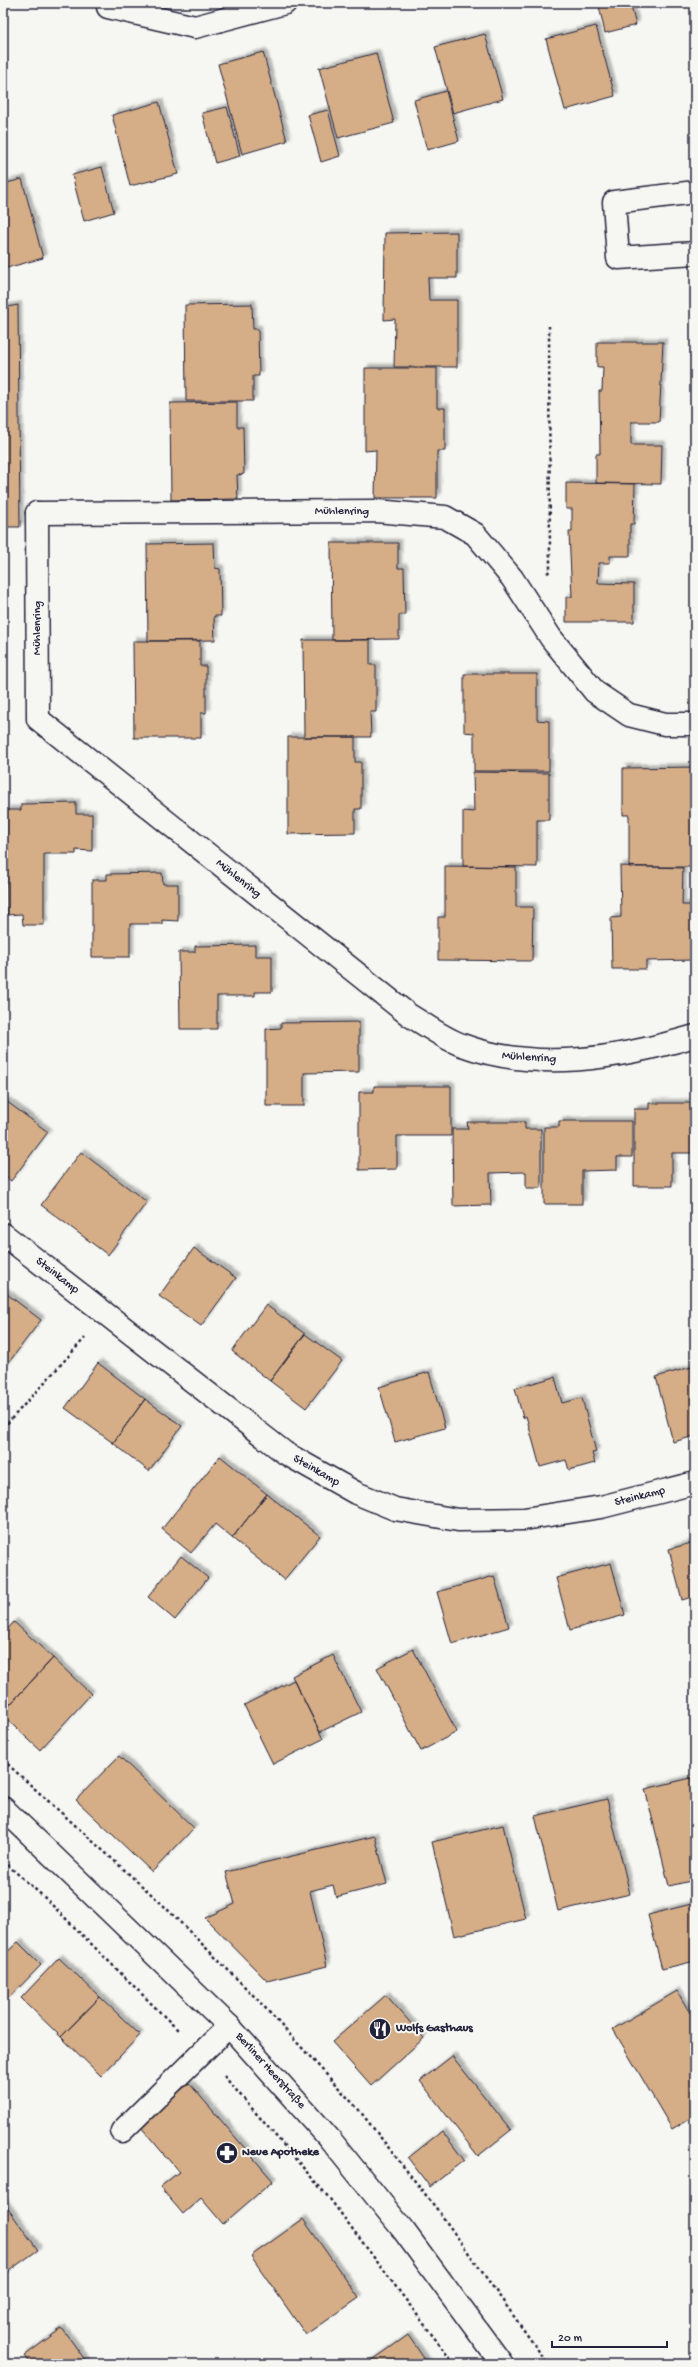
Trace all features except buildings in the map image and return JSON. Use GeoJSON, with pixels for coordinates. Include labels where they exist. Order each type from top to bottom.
{"type":"FeatureCollection","features":[{"type":"Feature","properties":{"kind":"street"},"geometry":{"type":"LineString","coordinates":[[108,7],[195,27],[285,3]]}},
{"type":"Feature","properties":{"kind":"street"},"geometry":{"type":"LineString","coordinates":[[695,192],[614,202],[618,258],[695,253]]}},
{"type":"Feature","properties":{"kind":"street","name":"Mühlenring"},"geometry":{"type":"LineString","coordinates":[[695,724],[665,724],[629,715],[595,692],[551,638],[512,578],[475,534],[445,517],[376,511],[37,513],[38,719],[403,1010],[461,1045],[508,1059],[554,1061],[605,1057],[658,1047],[695,1036]]}},
{"type":"Feature","properties":{"kind":"street","name":"Steinkamp"},"geometry":{"type":"LineString","coordinates":[[3,1234],[285,1453],[356,1493],[395,1509],[458,1520],[524,1519],[601,1507],[695,1483]]}},
{"type":"Feature","properties":{"kind":"street","name":"Berliner Heerstraße"},"geometry":{"type":"LineString","coordinates":[[3,1808],[229,2026],[330,2138],[404,2231],[502,2364]]}},
{"type":"Feature","properties":{"kind":"street"},"geometry":{"type":"LineString","coordinates":[[122,2131],[200,2052],[229,2026]]}},
{"type":"Feature","properties":{"kind":"path"},"geometry":{"type":"LineString","coordinates":[[521,592],[550,571],[549,326]]}},
{"type":"Feature","properties":{"kind":"path"},"geometry":{"type":"LineString","coordinates":[[3,1428],[107,1314]]}},
{"type":"Feature","properties":{"kind":"path"},"geometry":{"type":"LineString","coordinates":[[3,1861],[45,1898],[222,2073],[330,2199],[454,2364]]}},
{"type":"Feature","properties":{"kind":"place","name":"Wolfs Gasthaus"},"geometry":{"type":"Point","coordinates":[380,2029]}},
{"type":"Feature","properties":{"kind":"place","name":"Neue Apotheke"},"geometry":{"type":"Point","coordinates":[227,2153]}}]}
